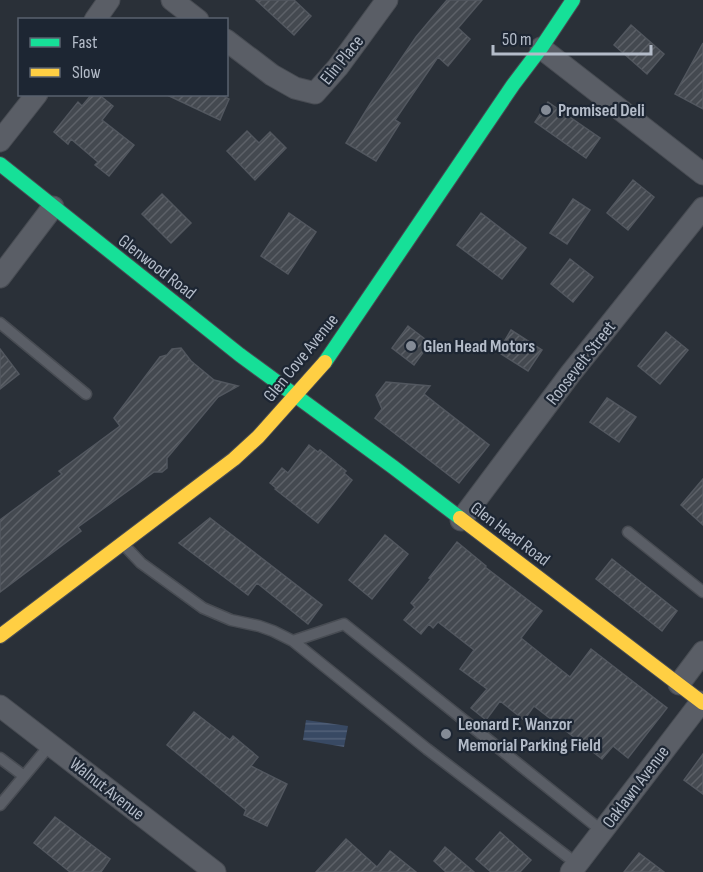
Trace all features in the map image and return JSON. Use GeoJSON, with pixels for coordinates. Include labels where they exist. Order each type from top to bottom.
{"type":"FeatureCollection","features":[{"type":"Feature","properties":{"kind":"main road","name":"Glen Cove Avenue"},"geometry":{"type":"LineString","coordinates":[[0,636],[234,459],[258,437],[329,357],[573,0]]}},
{"type":"Feature","properties":{"kind":"main road","name":"Glenwood Road"},"geometry":{"type":"LineString","coordinates":[[0,164],[240,355],[295,395]]}},
{"type":"Feature","properties":{"kind":"main road","name":"Glen Head Road"},"geometry":{"type":"LineString","coordinates":[[295,395],[702,702]]}},
{"type":"Feature","properties":{"kind":"street"},"geometry":{"type":"LineString","coordinates":[[96,18],[109,0]]}},
{"type":"Feature","properties":{"kind":"street"},"geometry":{"type":"LineString","coordinates":[[172,0],[195,18]]}},
{"type":"Feature","properties":{"kind":"street","name":"Elin Place"},"geometry":{"type":"LineString","coordinates":[[228,42],[272,75],[295,88],[315,93],[338,68],[387,0]]}},
{"type":"Feature","properties":{"kind":"street"},"geometry":{"type":"LineString","coordinates":[[541,48],[703,174]]}},
{"type":"Feature","properties":{"kind":"street"},"geometry":{"type":"LineString","coordinates":[[0,141],[35,96]]}},
{"type":"Feature","properties":{"kind":"street"},"geometry":{"type":"LineString","coordinates":[[0,277],[53,207]]}},
{"type":"Feature","properties":{"kind":"street","name":"Roosevelt Street"},"geometry":{"type":"LineString","coordinates":[[462,520],[572,373],[703,208]]}},
{"type":"Feature","properties":{"kind":"street"},"geometry":{"type":"LineString","coordinates":[[679,684],[703,652]]}},
{"type":"Feature","properties":{"kind":"street","name":"Oaklawn Avenue"},"geometry":{"type":"LineString","coordinates":[[574,868],[702,702]]}},
{"type":"Feature","properties":{"kind":"street","name":"Walnut Avenue"},"geometry":{"type":"LineString","coordinates":[[0,706],[215,872]]}},
{"type":"Feature","properties":{"kind":"lane"},"geometry":{"type":"LineString","coordinates":[[0,323],[86,393]]}},
{"type":"Feature","properties":{"kind":"lane"},"geometry":{"type":"LineString","coordinates":[[628,532],[703,592]]}},
{"type":"Feature","properties":{"kind":"lane"},"geometry":{"type":"LineString","coordinates":[[122,544],[141,563],[203,608],[231,620],[273,631],[293,641],[574,868]]}},
{"type":"Feature","properties":{"kind":"lane"},"geometry":{"type":"LineString","coordinates":[[293,641],[344,624],[602,831]]}},
{"type":"Feature","properties":{"kind":"lane"},"geometry":{"type":"LineString","coordinates":[[0,806],[50,745]]}},
{"type":"Feature","properties":{"kind":"lane"},"geometry":{"type":"LineString","coordinates":[[0,758],[24,776]]}},
{"type":"Feature","properties":{"kind":"water"},"geometry":{"type":"Polygon","coordinates":[[[306,720],[348,726],[344,747],[303,740],[306,720]]]}},
{"type":"Feature","properties":{"kind":"building"},"geometry":{"type":"Polygon","coordinates":[[[256,0],[294,0],[311,16],[294,35],[256,0]]]}},
{"type":"Feature","properties":{"kind":"building"},"geometry":{"type":"Polygon","coordinates":[[[447,0],[482,0],[458,28],[470,39],[448,66],[438,57],[395,120],[400,123],[376,161],[346,143],[416,37],[447,0]]]}},
{"type":"Feature","properties":{"kind":"building"},"geometry":{"type":"Polygon","coordinates":[[[631,25],[664,54],[647,74],[614,45],[631,25]]]}},
{"type":"Feature","properties":{"kind":"building"},"geometry":{"type":"Polygon","coordinates":[[[703,43],[703,109],[675,94],[703,43]]]}},
{"type":"Feature","properties":{"kind":"building"},"geometry":{"type":"Polygon","coordinates":[[[90,96],[100,96],[113,106],[102,120],[134,145],[109,176],[95,165],[98,162],[71,139],[68,144],[54,132],[78,102],[82,106],[90,96]]]}},
{"type":"Feature","properties":{"kind":"building"},"geometry":{"type":"Polygon","coordinates":[[[169,96],[224,96],[229,99],[220,120],[169,96]]]}},
{"type":"Feature","properties":{"kind":"building"},"geometry":{"type":"Polygon","coordinates":[[[548,102],[600,138],[586,158],[535,122],[548,102]]]}},
{"type":"Feature","properties":{"kind":"building"},"geometry":{"type":"Polygon","coordinates":[[[247,131],[259,143],[270,132],[286,148],[255,180],[227,151],[247,131]]]}},
{"type":"Feature","properties":{"kind":"building"},"geometry":{"type":"Polygon","coordinates":[[[633,180],[654,197],[628,230],[607,213],[633,180]]]}},
{"type":"Feature","properties":{"kind":"building"},"geometry":{"type":"Polygon","coordinates":[[[162,194],[191,223],[171,243],[142,214],[162,194]]]}},
{"type":"Feature","properties":{"kind":"building"},"geometry":{"type":"Polygon","coordinates":[[[573,199],[590,210],[567,244],[550,233],[573,199]]]}},
{"type":"Feature","properties":{"kind":"building"},"geometry":{"type":"Polygon","coordinates":[[[289,213],[316,232],[288,274],[261,256],[289,213]]]}},
{"type":"Feature","properties":{"kind":"building"},"geometry":{"type":"Polygon","coordinates":[[[481,213],[526,248],[502,279],[457,245],[481,213]]]}},
{"type":"Feature","properties":{"kind":"building"},"geometry":{"type":"Polygon","coordinates":[[[570,259],[593,277],[573,302],[551,284],[570,259]]]}},
{"type":"Feature","properties":{"kind":"building"},"geometry":{"type":"Polygon","coordinates":[[[408,326],[430,343],[414,365],[392,348],[408,326]]]}},
{"type":"Feature","properties":{"kind":"building"},"geometry":{"type":"Polygon","coordinates":[[[511,330],[542,350],[528,371],[498,352],[511,330]]]}},
{"type":"Feature","properties":{"kind":"building"},"geometry":{"type":"Polygon","coordinates":[[[666,332],[688,350],[660,384],[638,366],[666,332]]]}},
{"type":"Feature","properties":{"kind":"building"},"geometry":{"type":"Polygon","coordinates":[[[181,348],[191,361],[214,380],[238,386],[218,397],[167,458],[167,468],[162,472],[154,472],[78,527],[81,531],[0,592],[0,520],[62,474],[59,471],[120,426],[114,418],[160,357],[167,355],[172,349],[181,348]]]}},
{"type":"Feature","properties":{"kind":"building"},"geometry":{"type":"Polygon","coordinates":[[[0,349],[19,374],[0,389],[0,349]]]}},
{"type":"Feature","properties":{"kind":"building"},"geometry":{"type":"Polygon","coordinates":[[[386,382],[430,386],[424,394],[489,445],[459,483],[375,418],[382,409],[376,395],[386,382]]]}},
{"type":"Feature","properties":{"kind":"building"},"geometry":{"type":"Polygon","coordinates":[[[607,398],[636,417],[619,442],[590,422],[607,398]]]}},
{"type":"Feature","properties":{"kind":"building"},"geometry":{"type":"Polygon","coordinates":[[[309,445],[318,452],[320,450],[346,471],[344,473],[352,480],[318,523],[270,483],[282,468],[288,473],[309,445]]]}},
{"type":"Feature","properties":{"kind":"building"},"geometry":{"type":"Polygon","coordinates":[[[703,479],[703,525],[681,505],[703,479]]]}},
{"type":"Feature","properties":{"kind":"building"},"geometry":{"type":"Polygon","coordinates":[[[210,518],[322,605],[308,624],[257,583],[248,595],[179,543],[210,518]]]}},
{"type":"Feature","properties":{"kind":"building"},"geometry":{"type":"Polygon","coordinates":[[[385,535],[408,554],[372,599],[349,580],[385,535]]]}},
{"type":"Feature","properties":{"kind":"building"},"geometry":{"type":"Polygon","coordinates":[[[457,542],[542,611],[521,638],[570,677],[591,649],[667,708],[628,758],[613,746],[602,759],[534,706],[524,720],[500,701],[486,720],[471,708],[487,689],[460,669],[474,650],[438,622],[433,628],[429,624],[421,634],[404,620],[415,607],[411,603],[457,542]]]}},
{"type":"Feature","properties":{"kind":"building"},"geometry":{"type":"Polygon","coordinates":[[[612,559],[677,611],[662,631],[596,579],[612,559]]]}},
{"type":"Feature","properties":{"kind":"building"},"geometry":{"type":"Polygon","coordinates":[[[194,712],[230,740],[233,736],[258,757],[251,766],[287,784],[267,826],[244,815],[246,810],[167,745],[194,712]]]}},
{"type":"Feature","properties":{"kind":"building"},"geometry":{"type":"Polygon","coordinates":[[[703,754],[703,794],[684,780],[703,754]]]}},
{"type":"Feature","properties":{"kind":"building"},"geometry":{"type":"Polygon","coordinates":[[[55,817],[110,859],[101,872],[70,872],[34,843],[55,817]]]}},
{"type":"Feature","properties":{"kind":"building"},"geometry":{"type":"Polygon","coordinates":[[[500,832],[531,860],[520,872],[491,872],[476,859],[500,832]]]}},
{"type":"Feature","properties":{"kind":"building"},"geometry":{"type":"Polygon","coordinates":[[[346,839],[377,867],[390,851],[416,872],[316,872],[346,839]]]}},
{"type":"Feature","properties":{"kind":"building"},"geometry":{"type":"Polygon","coordinates":[[[445,847],[474,872],[446,872],[434,861],[445,847]]]}},
{"type":"Feature","properties":{"kind":"building"},"geometry":{"type":"Polygon","coordinates":[[[639,853],[664,872],[624,872],[639,853]]]}},
{"type":"Feature","properties":{"kind":"traffic: fast"},"geometry":{"type":"LineString","coordinates":[[325,362],[573,0]]}},
{"type":"Feature","properties":{"kind":"traffic: fast"},"geometry":{"type":"LineString","coordinates":[[0,164],[240,355],[460,518]]}},
{"type":"Feature","properties":{"kind":"traffic: slow"},"geometry":{"type":"LineString","coordinates":[[0,636],[234,459],[258,437],[325,362]]}},
{"type":"Feature","properties":{"kind":"traffic: slow"},"geometry":{"type":"LineString","coordinates":[[460,518],[703,703]]}},
{"type":"Feature","properties":{"kind":"place","name":"Promised Deli"},"geometry":{"type":"Point","coordinates":[546,110]}},
{"type":"Feature","properties":{"kind":"place","name":"Glen Head Motors"},"geometry":{"type":"Point","coordinates":[411,346]}},
{"type":"Feature","properties":{"kind":"place","name":"Leonard F. Wanzor Memorial Parking Field"},"geometry":{"type":"Point","coordinates":[446,734]}}]}
